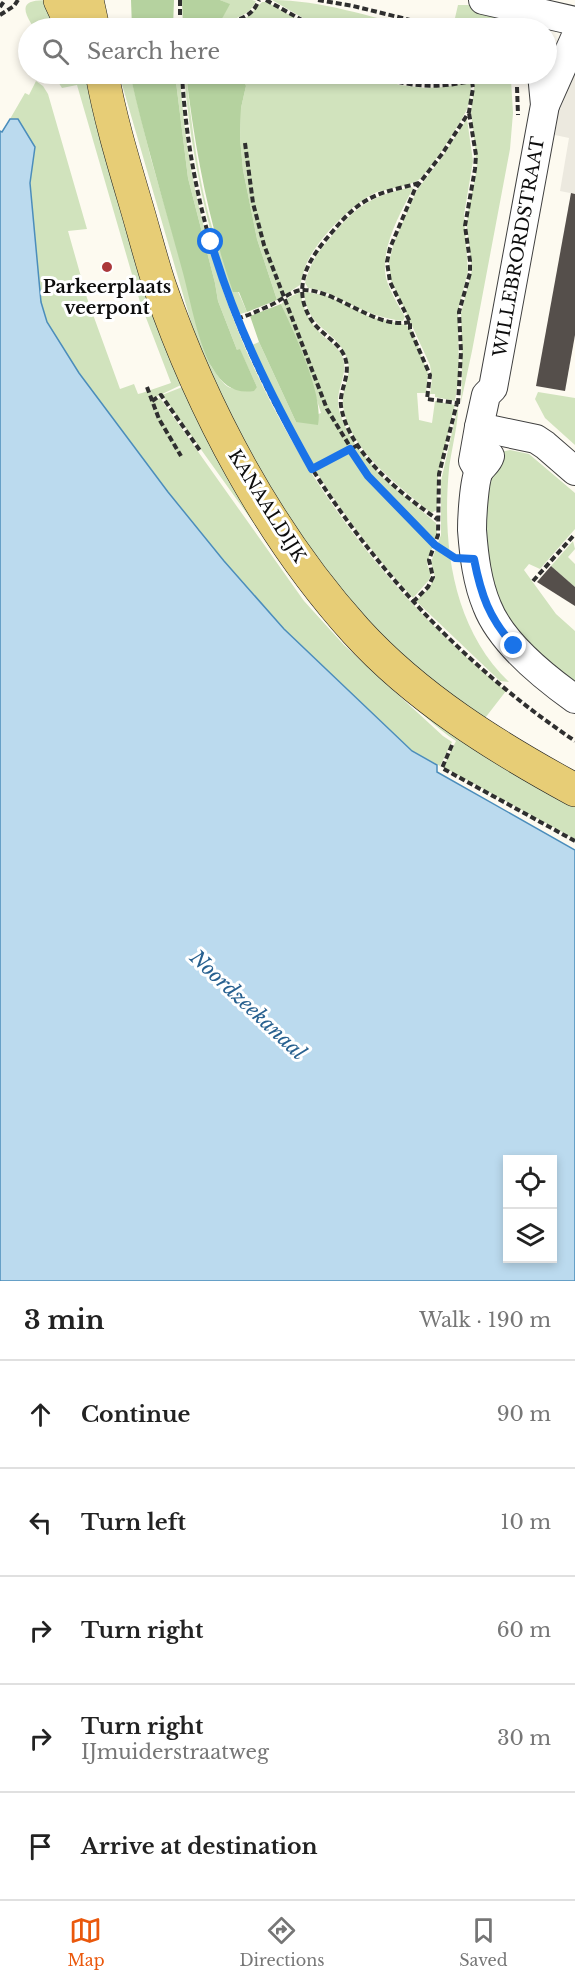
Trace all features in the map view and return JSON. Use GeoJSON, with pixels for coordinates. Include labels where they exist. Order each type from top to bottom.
{"type":"FeatureCollection","features":[{"type":"Feature","properties":{"kind":"main road"},"geometry":{"type":"LineString","coordinates":[[60,0],[68,18]]}},
{"type":"Feature","properties":{"kind":"main road"},"geometry":{"type":"LineString","coordinates":[[87,0],[91,18]]}},
{"type":"Feature","properties":{"kind":"main road","name":"KANAALDIJK"},"geometry":{"type":"LineString","coordinates":[[96,84],[110,114]]}},
{"type":"Feature","properties":{"kind":"main road","name":"KANAALDIJK"},"geometry":{"type":"LineString","coordinates":[[104,84],[110,114],[160,287],[193,371],[217,424],[246,478],[295,553],[356,631],[417,688],[455,717],[575,790]]}},
{"type":"Feature","properties":{"kind":"street"},"geometry":{"type":"LineString","coordinates":[[483,0],[575,21]]}},
{"type":"Feature","properties":{"kind":"street","name":"WILLEBRORDSTRAAT"},"geometry":{"type":"LineString","coordinates":[[557,78],[575,38]]}},
{"type":"Feature","properties":{"kind":"street","name":"WILLEBRORDSTRAAT"},"geometry":{"type":"LineString","coordinates":[[534,84],[545,105]]}},
{"type":"Feature","properties":{"kind":"street","name":"WILLEBRORDSTRAAT"},"geometry":{"type":"LineString","coordinates":[[554,84],[545,105],[493,388],[500,398],[480,421],[488,462],[479,471],[471,516],[474,559],[487,609],[501,631],[526,659],[575,699]]}},
{"type":"Feature","properties":{"kind":"street"},"geometry":{"type":"LineString","coordinates":[[480,421],[536,439],[575,470]]}},
{"type":"Feature","properties":{"kind":"path"},"geometry":{"type":"LineString","coordinates":[[0,7],[5,0]]}},
{"type":"Feature","properties":{"kind":"path"},"geometry":{"type":"LineString","coordinates":[[0,15],[14,6],[18,0]]}},
{"type":"Feature","properties":{"kind":"path"},"geometry":{"type":"LineString","coordinates":[[180,0],[180,18]]}},
{"type":"Feature","properties":{"kind":"path"},"geometry":{"type":"LineString","coordinates":[[245,18],[254,10],[259,0]]}},
{"type":"Feature","properties":{"kind":"path"},"geometry":{"type":"LineString","coordinates":[[266,0],[298,18]]}},
{"type":"Feature","properties":{"kind":"path"},"geometry":{"type":"LineString","coordinates":[[318,0],[402,18]]}},
{"type":"Feature","properties":{"kind":"path"},"geometry":{"type":"LineString","coordinates":[[340,0],[353,6]]}},
{"type":"Feature","properties":{"kind":"path"},"geometry":{"type":"LineString","coordinates":[[183,84],[186,124],[198,191],[220,275],[248,347],[287,426],[312,469],[333,502],[379,563],[413,602],[478,666],[537,715],[575,741]]}},
{"type":"Feature","properties":{"kind":"path"},"geometry":{"type":"LineString","coordinates":[[404,84],[437,86],[449,84]]}},
{"type":"Feature","properties":{"kind":"path"},"geometry":{"type":"LineString","coordinates":[[413,602],[433,577],[429,560],[438,536],[440,474],[457,404],[460,381],[459,312],[470,267],[465,226],[476,156],[469,112],[472,84]]}},
{"type":"Feature","properties":{"kind":"path"},"geometry":{"type":"LineString","coordinates":[[518,116],[528,84]]}},
{"type":"Feature","properties":{"kind":"path"},"geometry":{"type":"LineString","coordinates":[[469,112],[442,154],[419,183],[395,234],[387,262],[390,282],[410,322],[410,328],[430,375],[428,399],[457,404],[480,421]]}},
{"type":"Feature","properties":{"kind":"path"},"geometry":{"type":"LineString","coordinates":[[245,143],[253,203],[264,245],[327,409],[368,476],[435,545],[455,558],[474,559]]}},
{"type":"Feature","properties":{"kind":"path"},"geometry":{"type":"LineString","coordinates":[[419,183],[371,197],[347,214],[312,256],[302,289],[305,308],[313,324],[337,345],[346,360],[346,376],[341,403],[346,423],[358,445],[378,468],[420,507],[438,519]]}},
{"type":"Feature","properties":{"kind":"path"},"geometry":{"type":"LineString","coordinates":[[237,319],[302,289],[324,293],[382,319],[404,324],[410,322]]}},
{"type":"Feature","properties":{"kind":"path"},"geometry":{"type":"LineString","coordinates":[[147,387],[159,419],[181,456]]}},
{"type":"Feature","properties":{"kind":"path"},"geometry":{"type":"LineString","coordinates":[[312,469],[358,445]]}},
{"type":"Feature","properties":{"kind":"path"},"geometry":{"type":"LineString","coordinates":[[533,581],[575,534]]}},
{"type":"Feature","properties":{"kind":"path"},"geometry":{"type":"LineString","coordinates":[[453,742],[442,768],[575,841]]}},
{"type":"Feature","properties":{"kind":"green space"},"geometry":{"type":"Polygon","coordinates":[[[56,0],[63,18],[28,18],[26,7],[33,1],[56,0]]]}},
{"type":"Feature","properties":{"kind":"green space"},"geometry":{"type":"Polygon","coordinates":[[[131,0],[174,0],[173,18],[132,18],[131,0]]]}},
{"type":"Feature","properties":{"kind":"green space"},"geometry":{"type":"Polygon","coordinates":[[[182,0],[220,0],[230,4],[222,18],[183,18],[182,0]]]}},
{"type":"Feature","properties":{"kind":"green space"},"geometry":{"type":"Polygon","coordinates":[[[220,0],[256,1],[249,11],[236,18],[222,18],[229,4],[220,0]]]}},
{"type":"Feature","properties":{"kind":"green space"},"geometry":{"type":"Polygon","coordinates":[[[272,0],[327,6],[378,18],[303,18],[272,0]]]}},
{"type":"Feature","properties":{"kind":"green space"},"geometry":{"type":"Polygon","coordinates":[[[262,2],[267,2],[295,18],[246,18],[262,2]]]}},
{"type":"Feature","properties":{"kind":"green space"},"geometry":{"type":"Polygon","coordinates":[[[458,5],[476,5],[499,18],[455,18],[458,5]]]}},
{"type":"Feature","properties":{"kind":"green space"},"geometry":{"type":"Polygon","coordinates":[[[34,84],[43,86],[48,94],[87,229],[68,231],[87,298],[120,389],[134,384],[138,394],[171,383],[140,302],[77,85],[62,88],[59,84],[89,84],[183,384],[156,397],[160,398],[304,601],[344,645],[452,742],[440,766],[412,751],[284,629],[224,561],[168,492],[79,373],[47,322],[41,302],[30,183],[35,147],[18,119],[10,119],[25,93],[29,95],[34,84]]]}},
{"type":"Feature","properties":{"kind":"green space"},"geometry":{"type":"Polygon","coordinates":[[[122,84],[132,84],[151,159],[211,366],[229,387],[240,389],[257,387],[240,350],[237,350],[218,301],[188,178],[176,84],[181,84],[190,163],[210,251],[240,335],[278,416],[325,493],[378,565],[439,631],[506,691],[482,722],[456,704],[365,622],[267,489],[200,353],[122,84]]]}},
{"type":"Feature","properties":{"kind":"green space"},"geometry":{"type":"Polygon","coordinates":[[[133,84],[176,84],[188,178],[218,301],[237,350],[240,349],[257,387],[254,391],[235,390],[225,384],[213,369],[203,349],[133,84]]]}},
{"type":"Feature","properties":{"kind":"green space"},"geometry":{"type":"Polygon","coordinates":[[[185,84],[187,84],[196,154],[208,214],[221,254],[247,312],[237,315],[209,226],[196,166],[185,84]]]}},
{"type":"Feature","properties":{"kind":"green space"},"geometry":{"type":"Polygon","coordinates":[[[187,84],[245,84],[241,108],[240,138],[243,170],[257,239],[277,300],[247,312],[239,292],[233,292],[216,238],[187,84]]]}},
{"type":"Feature","properties":{"kind":"green space"},"geometry":{"type":"Polygon","coordinates":[[[245,84],[397,84],[425,88],[471,84],[471,89],[464,115],[444,148],[422,177],[408,185],[377,192],[349,211],[317,246],[307,262],[300,285],[277,300],[257,239],[243,170],[240,138],[241,108],[245,84]]]}},
{"type":"Feature","properties":{"kind":"green space"},"geometry":{"type":"Polygon","coordinates":[[[475,84],[511,84],[513,113],[510,149],[461,402],[461,313],[472,270],[467,226],[477,168],[471,112],[475,84]]]}},
{"type":"Feature","properties":{"kind":"green space"},"geometry":{"type":"Polygon","coordinates":[[[467,119],[473,161],[464,215],[468,271],[458,311],[459,376],[455,401],[430,394],[432,379],[430,365],[391,280],[389,262],[394,242],[417,190],[467,119]]]}},
{"type":"Feature","properties":{"kind":"green space"},"geometry":{"type":"Polygon","coordinates":[[[413,188],[388,243],[385,267],[390,288],[405,317],[403,321],[375,315],[329,294],[308,288],[305,283],[314,259],[348,218],[374,199],[413,188]]]}},
{"type":"Feature","properties":{"kind":"green space"},"geometry":{"type":"Polygon","coordinates":[[[300,292],[311,321],[342,356],[344,373],[338,395],[338,407],[355,444],[313,466],[289,426],[250,346],[259,342],[296,422],[321,413],[305,364],[281,304],[300,292]]]}},
{"type":"Feature","properties":{"kind":"green space"},"geometry":{"type":"Polygon","coordinates":[[[304,293],[328,296],[370,317],[406,325],[411,329],[428,373],[426,393],[417,393],[419,420],[432,423],[435,401],[455,405],[438,476],[437,510],[431,513],[391,479],[364,451],[354,436],[343,405],[348,362],[341,347],[311,315],[304,293]]]}},
{"type":"Feature","properties":{"kind":"green space"},"geometry":{"type":"Polygon","coordinates":[[[281,304],[300,347],[317,397],[318,425],[296,422],[259,342],[250,316],[281,304]]]}},
{"type":"Feature","properties":{"kind":"green space"},"geometry":{"type":"Polygon","coordinates":[[[185,386],[307,585],[575,801],[575,839],[443,767],[456,741],[379,674],[313,606],[162,395],[185,386]]]}},
{"type":"Feature","properties":{"kind":"green space"},"geometry":{"type":"Polygon","coordinates":[[[538,392],[575,398],[575,445],[545,418],[535,399],[538,392]]]}},
{"type":"Feature","properties":{"kind":"green space"},"geometry":{"type":"Polygon","coordinates":[[[458,406],[447,497],[447,526],[455,583],[463,610],[475,636],[490,660],[509,682],[500,681],[416,601],[435,578],[431,562],[441,535],[441,481],[458,406]]]}},
{"type":"Feature","properties":{"kind":"green space"},"geometry":{"type":"Polygon","coordinates":[[[358,448],[384,479],[436,523],[437,533],[427,564],[431,574],[429,580],[413,598],[361,536],[315,470],[358,448]]]}},
{"type":"Feature","properties":{"kind":"green space"},"geometry":{"type":"Polygon","coordinates":[[[510,450],[529,454],[575,493],[575,529],[540,569],[529,564],[524,570],[556,614],[575,631],[575,686],[521,637],[493,593],[482,515],[496,453],[510,450]]]}},
{"type":"Feature","properties":{"kind":"green space"},"geometry":{"type":"Polygon","coordinates":[[[573,541],[575,549],[568,557],[575,564],[575,587],[551,566],[573,541]]]}},
{"type":"Feature","properties":{"kind":"shaded area"},"geometry":{"type":"Polygon","coordinates":[[[575,68],[575,194],[560,191],[569,138],[555,135],[561,92],[575,68]]]}},
{"type":"Feature","properties":{"kind":"water","name":"Noordzeekanaal"},"geometry":{"type":"Polygon","coordinates":[[[10,119],[18,119],[35,147],[30,183],[41,302],[47,322],[79,373],[168,492],[224,561],[284,629],[412,751],[437,765],[437,772],[575,850],[575,1281],[0,1281],[0,131],[2,132],[10,119]]]}},
{"type":"Feature","properties":{"kind":"building"},"geometry":{"type":"Polygon","coordinates":[[[571,193],[575,194],[575,335],[565,391],[536,386],[571,193]]]}},
{"type":"Feature","properties":{"kind":"building"},"geometry":{"type":"Polygon","coordinates":[[[551,566],[575,587],[575,606],[537,582],[551,566]]]}},
{"type":"Feature","properties":{"kind":"place","name":"Parkeerplaats veerpont"},"geometry":{"type":"Point","coordinates":[107,267]}},
{"type":"Feature","properties":{"kind":"route"},"geometry":{"type":"LineString","coordinates":[[211,242],[220,275],[248,347],[287,426],[312,469],[350,449],[368,476],[435,545],[455,558],[474,559],[487,609],[514,646]]}}]}
